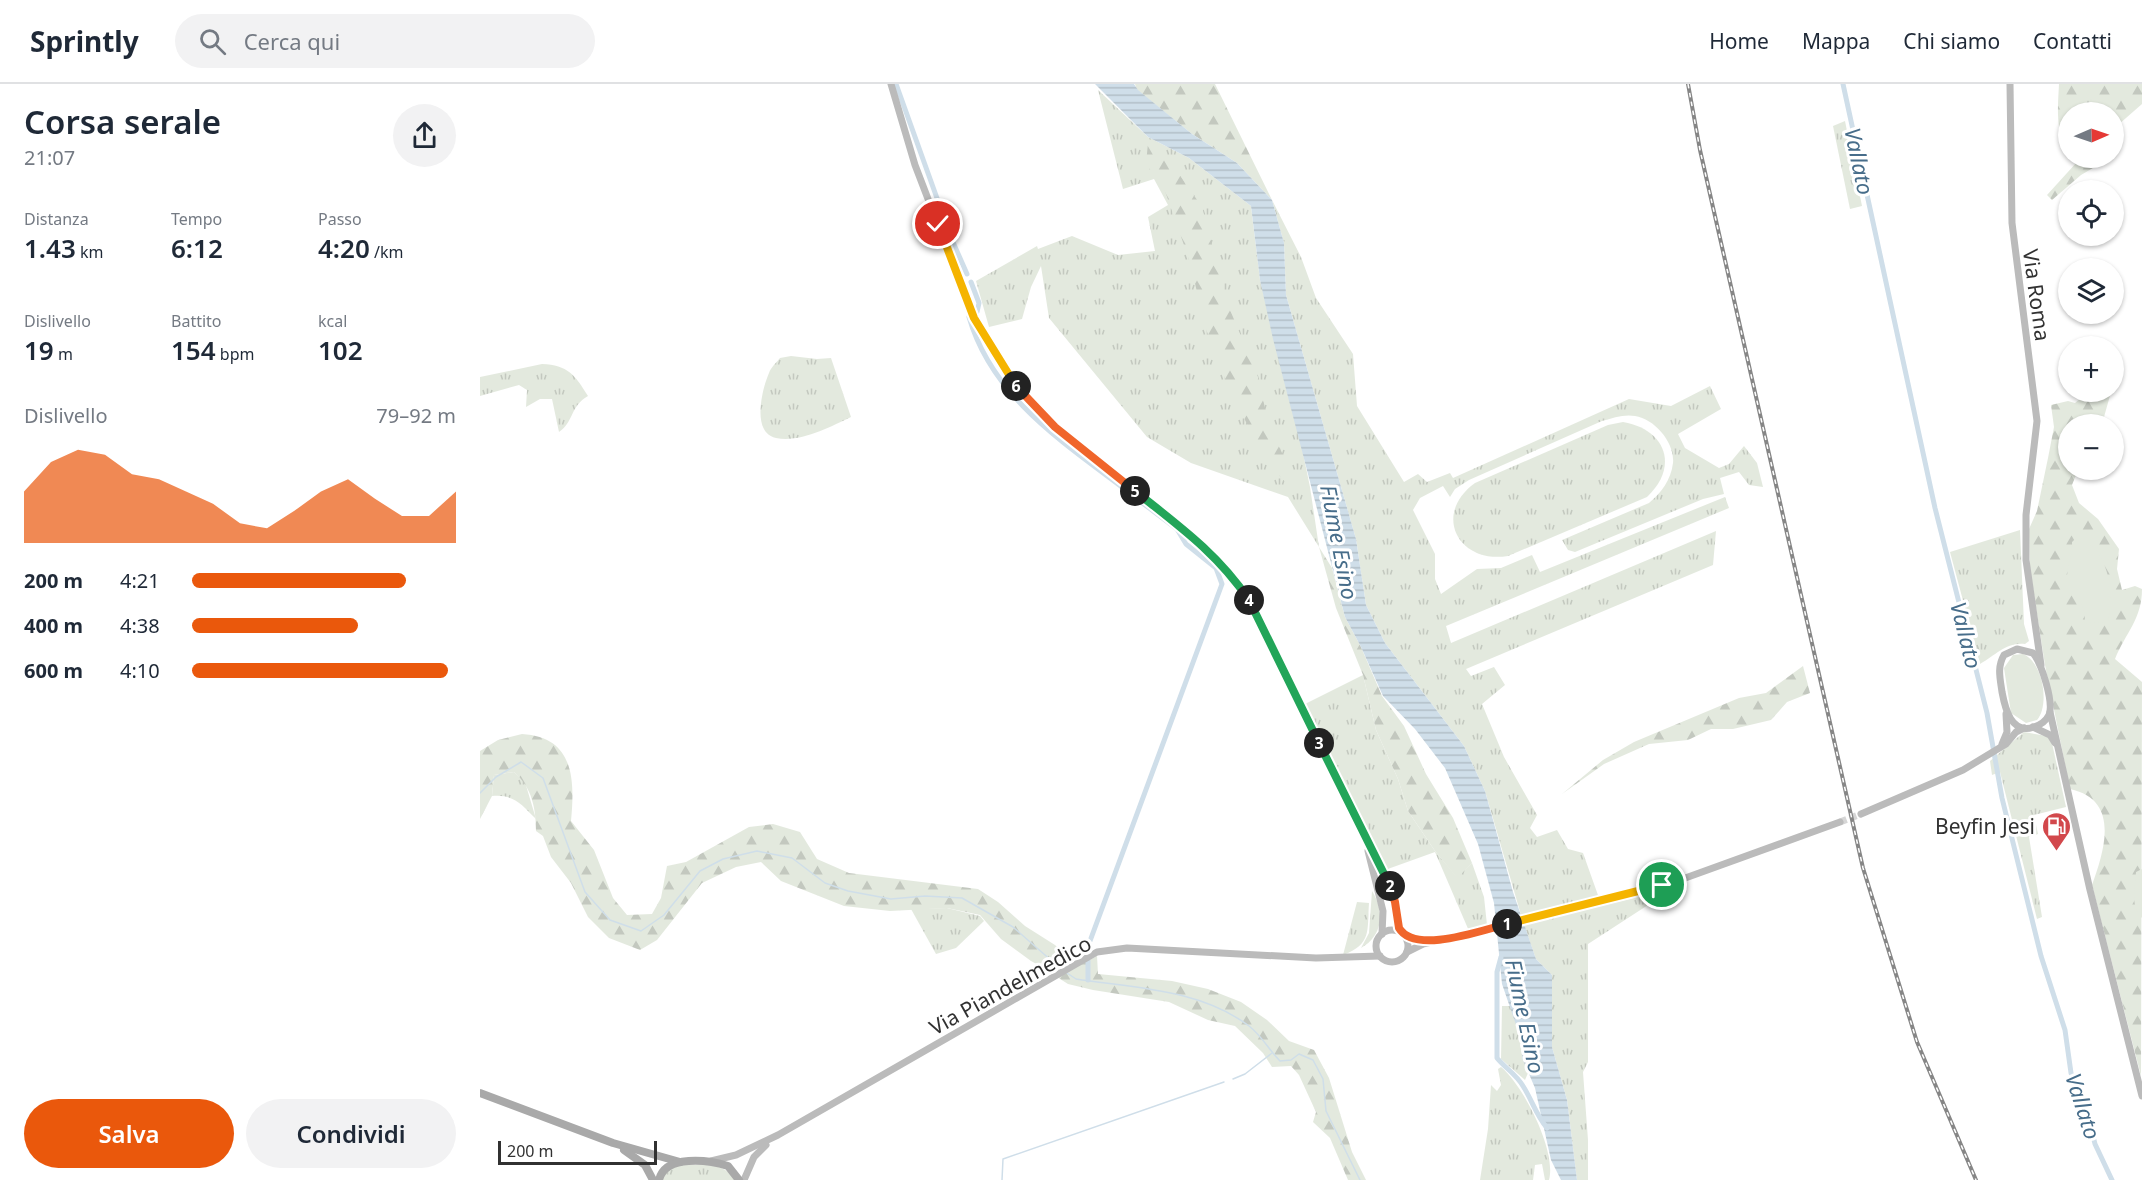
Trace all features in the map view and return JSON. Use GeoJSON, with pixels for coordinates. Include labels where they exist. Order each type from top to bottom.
{"type":"FeatureCollection","features":[{"type":"Feature","properties":{"kind":"main road"},"geometry":{"type":"LineString","coordinates":[[891,84],[915,165],[974,318],[1013,383],[1055,427],[1206,547],[1231,574],[1256,612],[1394,895],[1396,918],[1408,945],[1407,952]]}},
{"type":"Feature","properties":{"kind":"main road","name":"Via Roma"},"geometry":{"type":"LineString","coordinates":[[2010,84],[2012,223],[2037,421],[2026,515],[2026,560],[2033,618]]}},
{"type":"Feature","properties":{"kind":"main road"},"geometry":{"type":"LineString","coordinates":[[2027,649],[2033,642],[2033,618]]}},
{"type":"Feature","properties":{"kind":"main road"},"geometry":{"type":"LineString","coordinates":[[2033,618],[2058,750],[2142,1096]]}},
{"type":"Feature","properties":{"kind":"main road"},"geometry":{"type":"LineString","coordinates":[[1999,748],[2007,732],[2006,711],[1999,675],[2001,661],[2012,650],[2027,649],[2033,653],[2041,665]]}},
{"type":"Feature","properties":{"kind":"main road"},"geometry":{"type":"LineString","coordinates":[[2006,711],[2015,725],[2034,728],[2050,735],[2058,750]]}},
{"type":"Feature","properties":{"kind":"main road"},"geometry":{"type":"LineString","coordinates":[[2034,728],[2046,721],[2050,712]]}},
{"type":"Feature","properties":{"kind":"main road"},"geometry":{"type":"LineString","coordinates":[[1861,814],[1939,782],[1989,755],[2024,728]]}},
{"type":"Feature","properties":{"kind":"main road"},"geometry":{"type":"LineString","coordinates":[[1362,831],[1382,904],[1384,920],[1377,950],[1380,956],[1393,962],[1400,960],[1417,946],[1573,909],[1691,877],[1840,822]]}},
{"type":"Feature","properties":{"kind":"main road"},"geometry":{"type":"LineString","coordinates":[[1352,958],[1370,948],[1380,937],[1392,930],[1423,940],[1442,940]]}},
{"type":"Feature","properties":{"kind":"main road","name":"Via Piandelmedico"},"geometry":{"type":"LineString","coordinates":[[778,1135],[1097,952],[1127,948],[1352,958],[1380,956]]}},
{"type":"Feature","properties":{"kind":"main road"},"geometry":{"type":"LineString","coordinates":[[480,1093],[613,1143],[680,1162],[709,1162],[728,1166],[739,1180]]}},
{"type":"Feature","properties":{"kind":"main road"},"geometry":{"type":"LineString","coordinates":[[709,1162],[736,1155],[778,1135]]}},
{"type":"Feature","properties":{"kind":"main road"},"geometry":{"type":"LineString","coordinates":[[744,1180],[754,1157],[778,1135]]}},
{"type":"Feature","properties":{"kind":"main road"},"geometry":{"type":"LineString","coordinates":[[613,1143],[645,1165],[653,1180]]}},
{"type":"Feature","properties":{"kind":"main road"},"geometry":{"type":"LineString","coordinates":[[659,1180],[663,1169],[680,1162]]}},
{"type":"Feature","properties":{"kind":"green space"},"geometry":{"type":"Polygon","coordinates":[[[1135,84],[1215,84],[1272,200],[1237,163],[1192,134],[1137,90],[1135,84]]]}},
{"type":"Feature","properties":{"kind":"green space"},"geometry":{"type":"Polygon","coordinates":[[[2059,84],[2142,84],[2142,104],[2124,120],[2124,102],[2058,102],[2059,84]]]}},
{"type":"Feature","properties":{"kind":"green space"},"geometry":{"type":"Polygon","coordinates":[[[1098,90],[1148,137],[1189,158],[1251,206],[1260,280],[1297,424],[1319,547],[1288,497],[1191,463],[1147,437],[1049,318],[1041,266],[1031,287],[1022,319],[989,327],[976,281],[1037,246],[1038,249],[1072,236],[1118,255],[1155,251],[1148,217],[1168,205],[1154,179],[1123,189],[1098,90]]]}},
{"type":"Feature","properties":{"kind":"green space"},"geometry":{"type":"Polygon","coordinates":[[[1845,121],[1862,206],[1850,209],[1833,126],[1845,121]]]}},
{"type":"Feature","properties":{"kind":"green space"},"geometry":{"type":"Polygon","coordinates":[[[1148,143],[1165,154],[1202,207],[1228,305],[1258,377],[1269,426],[1296,482],[1289,486],[1265,460],[1228,386],[1204,324],[1191,265],[1165,191],[1146,164],[1148,143]]]}},
{"type":"Feature","properties":{"kind":"green space"},"geometry":{"type":"Polygon","coordinates":[[[2072,168],[2093,168],[2075,180],[2061,180],[2072,168]]]}},
{"type":"Feature","properties":{"kind":"green space"},"geometry":{"type":"Polygon","coordinates":[[[2058,183],[2058,195],[2052,200],[2047,195],[2058,183]]]}},
{"type":"Feature","properties":{"kind":"green space"},"geometry":{"type":"Polygon","coordinates":[[[1272,200],[1301,257],[1316,298],[1353,354],[1357,406],[1404,482],[1418,474],[1427,482],[1450,473],[1453,478],[1629,399],[1671,406],[1710,386],[1721,409],[1678,434],[1685,448],[1719,468],[1729,464],[1744,446],[1757,463],[1763,487],[1749,485],[1739,472],[1720,478],[1724,494],[1703,499],[1575,552],[1568,550],[1562,540],[1649,503],[1668,480],[1673,455],[1667,440],[1650,422],[1642,418],[1623,416],[1602,421],[1469,480],[1455,489],[1450,497],[1443,486],[1420,498],[1413,510],[1435,554],[1435,579],[1441,594],[1477,569],[1501,568],[1532,555],[1540,572],[1725,497],[1729,508],[1446,626],[1451,643],[1716,531],[1713,565],[1466,669],[1471,676],[1494,667],[1505,685],[1482,704],[1504,757],[1537,815],[1530,828],[1537,837],[1557,830],[1568,849],[1583,853],[1599,898],[1521,915],[1485,791],[1464,746],[1385,643],[1366,605],[1356,539],[1286,295],[1284,243],[1272,200]]]}},
{"type":"Feature","properties":{"kind":"green space"},"geometry":{"type":"Polygon","coordinates":[[[791,356],[831,358],[851,417],[805,436],[785,439],[768,434],[763,428],[761,419],[764,389],[774,365],[780,358],[791,356]]]}},
{"type":"Feature","properties":{"kind":"green space"},"geometry":{"type":"Polygon","coordinates":[[[542,364],[558,366],[570,372],[588,396],[578,404],[567,424],[559,432],[552,399],[540,399],[526,407],[527,390],[519,385],[480,396],[480,377],[542,364]]]}},
{"type":"Feature","properties":{"kind":"green space"},"geometry":{"type":"Polygon","coordinates":[[[2064,402],[2108,402],[2105,414],[2058,414],[2058,480],[2074,480],[2072,485],[2079,503],[2098,519],[2119,549],[2117,569],[2122,590],[2135,586],[2142,589],[2136,617],[2115,659],[2142,682],[2141,1076],[2092,885],[2101,856],[2105,828],[2096,804],[2086,795],[2070,789],[2045,665],[2030,569],[2029,529],[2037,511],[2054,427],[2051,405],[2064,402]]]}},
{"type":"Feature","properties":{"kind":"green space"},"geometry":{"type":"Polygon","coordinates":[[[1623,422],[1649,432],[1663,450],[1665,461],[1663,473],[1647,497],[1508,556],[1490,556],[1464,545],[1453,522],[1455,509],[1462,495],[1475,483],[1608,425],[1623,422]]]}},
{"type":"Feature","properties":{"kind":"green space"},"geometry":{"type":"Polygon","coordinates":[[[2020,530],[2024,624],[2029,641],[2025,644],[2007,647],[1980,664],[1950,552],[2020,530]]]}},
{"type":"Feature","properties":{"kind":"green space"},"geometry":{"type":"Polygon","coordinates":[[[2077,537],[2088,543],[2103,561],[2110,585],[2108,622],[2085,623],[2082,605],[2069,593],[2067,585],[2072,542],[2077,537]]]}},
{"type":"Feature","properties":{"kind":"green space"},"geometry":{"type":"Polygon","coordinates":[[[1319,547],[1332,568],[1345,617],[1382,696],[1404,726],[1426,774],[1453,818],[1472,863],[1457,878],[1435,851],[1408,811],[1398,779],[1376,730],[1363,675],[1336,608],[1319,547]]]}},
{"type":"Feature","properties":{"kind":"green space"},"geometry":{"type":"Polygon","coordinates":[[[2023,654],[2030,659],[2040,674],[2044,695],[2041,713],[2037,720],[2026,723],[2011,713],[2004,668],[2013,655],[2023,654]]]}},
{"type":"Feature","properties":{"kind":"green space"},"geometry":{"type":"Polygon","coordinates":[[[1803,666],[1810,693],[1787,702],[1771,720],[1733,729],[1711,729],[1688,740],[1649,744],[1604,764],[1562,794],[1603,760],[1634,742],[1739,698],[1766,693],[1803,666]]]}},
{"type":"Feature","properties":{"kind":"green space"},"geometry":{"type":"Polygon","coordinates":[[[1363,675],[1376,730],[1398,779],[1408,811],[1435,851],[1457,877],[1472,863],[1484,897],[1487,925],[1469,931],[1435,852],[1385,870],[1305,704],[1363,675]]]}},
{"type":"Feature","properties":{"kind":"green space"},"geometry":{"type":"Polygon","coordinates":[[[2024,732],[2047,736],[2052,743],[2066,807],[2034,815],[2038,834],[2029,837],[2042,917],[2037,919],[2000,772],[1992,775],[1990,761],[2024,732]]]}},
{"type":"Feature","properties":{"kind":"green space"},"geometry":{"type":"Polygon","coordinates":[[[522,734],[539,737],[552,743],[568,763],[572,790],[571,821],[594,850],[613,898],[627,915],[652,914],[661,898],[667,866],[686,862],[749,827],[773,824],[800,832],[817,859],[849,873],[978,889],[998,902],[1025,926],[1055,945],[1072,961],[1053,973],[1031,961],[1001,939],[980,915],[947,908],[890,911],[844,906],[781,881],[761,862],[736,867],[702,883],[657,940],[640,950],[609,938],[588,917],[571,883],[551,857],[543,836],[536,831],[532,799],[525,784],[514,772],[494,775],[492,796],[480,819],[480,751],[498,740],[522,734]]]}},
{"type":"Feature","properties":{"kind":"green space"},"geometry":{"type":"Polygon","coordinates":[[[514,772],[525,782],[536,819],[512,798],[492,796],[494,775],[514,772]]]}},
{"type":"Feature","properties":{"kind":"green space"},"geometry":{"type":"Polygon","coordinates":[[[2142,869],[2142,918],[2136,908],[2134,896],[2136,872],[2142,869]]]}},
{"type":"Feature","properties":{"kind":"green space"},"geometry":{"type":"Polygon","coordinates":[[[1372,891],[1379,907],[1380,922],[1374,937],[1361,948],[1369,933],[1372,891]]]}},
{"type":"Feature","properties":{"kind":"green space"},"geometry":{"type":"Polygon","coordinates":[[[1645,895],[1648,905],[1588,944],[1588,1062],[1583,1072],[1588,1140],[1588,1180],[1577,1180],[1567,1100],[1552,1047],[1552,975],[1536,959],[1524,925],[1645,895]]]}},
{"type":"Feature","properties":{"kind":"green space"},"geometry":{"type":"Polygon","coordinates":[[[1357,902],[1369,903],[1368,929],[1359,946],[1343,955],[1357,902]]]}},
{"type":"Feature","properties":{"kind":"green space"},"geometry":{"type":"Polygon","coordinates":[[[947,908],[980,916],[984,921],[956,948],[936,954],[911,909],[947,908]]]}},
{"type":"Feature","properties":{"kind":"green space"},"geometry":{"type":"Polygon","coordinates":[[[1097,956],[1098,974],[1172,981],[1208,989],[1241,1002],[1267,1020],[1289,1041],[1314,1050],[1329,1078],[1352,1152],[1366,1180],[1348,1180],[1330,1138],[1313,1122],[1316,1112],[1299,1075],[1291,1066],[1272,1067],[1263,1053],[1235,1026],[1208,1020],[1169,1002],[1093,990],[1068,984],[1057,977],[1097,956]]]}},
{"type":"Feature","properties":{"kind":"green space"},"geometry":{"type":"Polygon","coordinates":[[[1502,1006],[1510,1006],[1521,1034],[1528,1073],[1525,1080],[1501,1059],[1502,1006]]]}},
{"type":"Feature","properties":{"kind":"green space"},"geometry":{"type":"Polygon","coordinates":[[[1501,1067],[1519,1088],[1536,1119],[1548,1153],[1549,1180],[1545,1180],[1542,1164],[1535,1165],[1533,1180],[1480,1180],[1488,1129],[1491,1085],[1497,1091],[1501,1085],[1498,1069],[1501,1067]]]}},
{"type":"Feature","properties":{"kind":"green space"},"geometry":{"type":"Polygon","coordinates":[[[680,1165],[711,1165],[724,1169],[735,1180],[662,1180],[668,1169],[680,1165]]]}},
{"type":"Feature","properties":{"kind":"water","name":"Fiume Esino"},"geometry":{"type":"Polygon","coordinates":[[[1095,84],[1134,84],[1138,90],[1192,134],[1237,163],[1272,200],[1284,243],[1286,295],[1356,539],[1366,605],[1385,643],[1464,746],[1485,791],[1513,892],[1536,959],[1552,975],[1552,1047],[1567,1100],[1577,1180],[1561,1180],[1551,1160],[1535,1088],[1522,1058],[1523,1045],[1502,984],[1494,903],[1478,844],[1445,768],[1415,729],[1383,696],[1345,617],[1273,339],[1260,280],[1251,206],[1189,158],[1148,137],[1095,84]]]}},
{"type":"Feature","properties":{"kind":"waterway"},"geometry":{"type":"LineString","coordinates":[[896,84],[952,240],[967,274]]}},
{"type":"Feature","properties":{"kind":"waterway","name":"Vallato"},"geometry":{"type":"LineString","coordinates":[[1843,84],[1935,508],[1987,713],[2002,798],[2041,956],[2065,1030],[2071,1073],[2085,1104],[2095,1144],[2112,1180]]}},
{"type":"Feature","properties":{"kind":"waterway"},"geometry":{"type":"LineString","coordinates":[[971,282],[979,303],[977,312]]}},
{"type":"Feature","properties":{"kind":"waterway"},"geometry":{"type":"LineString","coordinates":[[969,317],[994,371],[1012,394],[1032,416],[1126,490]]}},
{"type":"Feature","properties":{"kind":"waterway"},"geometry":{"type":"LineString","coordinates":[[1090,941],[1222,584],[1216,568],[1186,544],[1177,529],[1132,495]]}},
{"type":"Feature","properties":{"kind":"waterway"},"geometry":{"type":"LineString","coordinates":[[480,793],[496,777],[521,762],[543,778],[585,892],[610,920],[641,931],[664,915],[700,871],[723,859],[757,851],[792,858],[825,883],[848,891],[891,899],[925,896],[962,898],[1013,927],[1061,969]]}},
{"type":"Feature","properties":{"kind":"waterway","name":"Fiume Esino"},"geometry":{"type":"LineString","coordinates":[[1501,957],[1497,972],[1497,1058],[1520,1082],[1547,1128]]}},
{"type":"Feature","properties":{"kind":"waterway"},"geometry":{"type":"LineString","coordinates":[[1088,961],[1088,980]]}},
{"type":"Feature","properties":{"kind":"waterway"},"geometry":{"type":"LineString","coordinates":[[1067,973],[1076,979],[1166,992],[1210,1004],[1249,1026],[1280,1061],[1291,1060],[1299,1054],[1313,1060],[1323,1079],[1326,1111],[1360,1180]]}},
{"type":"Feature","properties":{"kind":"waterway"},"geometry":{"type":"LineString","coordinates":[[1233,1079],[1245,1074],[1272,1053]]}},
{"type":"Feature","properties":{"kind":"waterway"},"geometry":{"type":"LineString","coordinates":[[1002,1180],[1003,1159],[1224,1082]]}},
{"type":"Feature","properties":{"kind":"tunnel"},"geometry":{"type":"LineString","coordinates":[[1840,822],[1861,814]]}},
{"type":"Feature","properties":{"kind":"railway"},"geometry":{"type":"LineString","coordinates":[[1688,84],[1700,150],[1863,868],[1917,1042],[1976,1180]]}},
{"type":"Feature","properties":{"kind":"place","name":"Beyfin Jesi"},"geometry":{"type":"Point","coordinates":[2056,852]}},
{"type":"Feature","properties":{"kind":"route"},"geometry":{"type":"LineString","coordinates":[[938,224],[974,318],[1013,383],[1055,427],[1206,547],[1231,574],[1256,612],[1394,895],[1396,918],[1404,936],[1416,940],[1442,940],[1662,885]]}}]}
